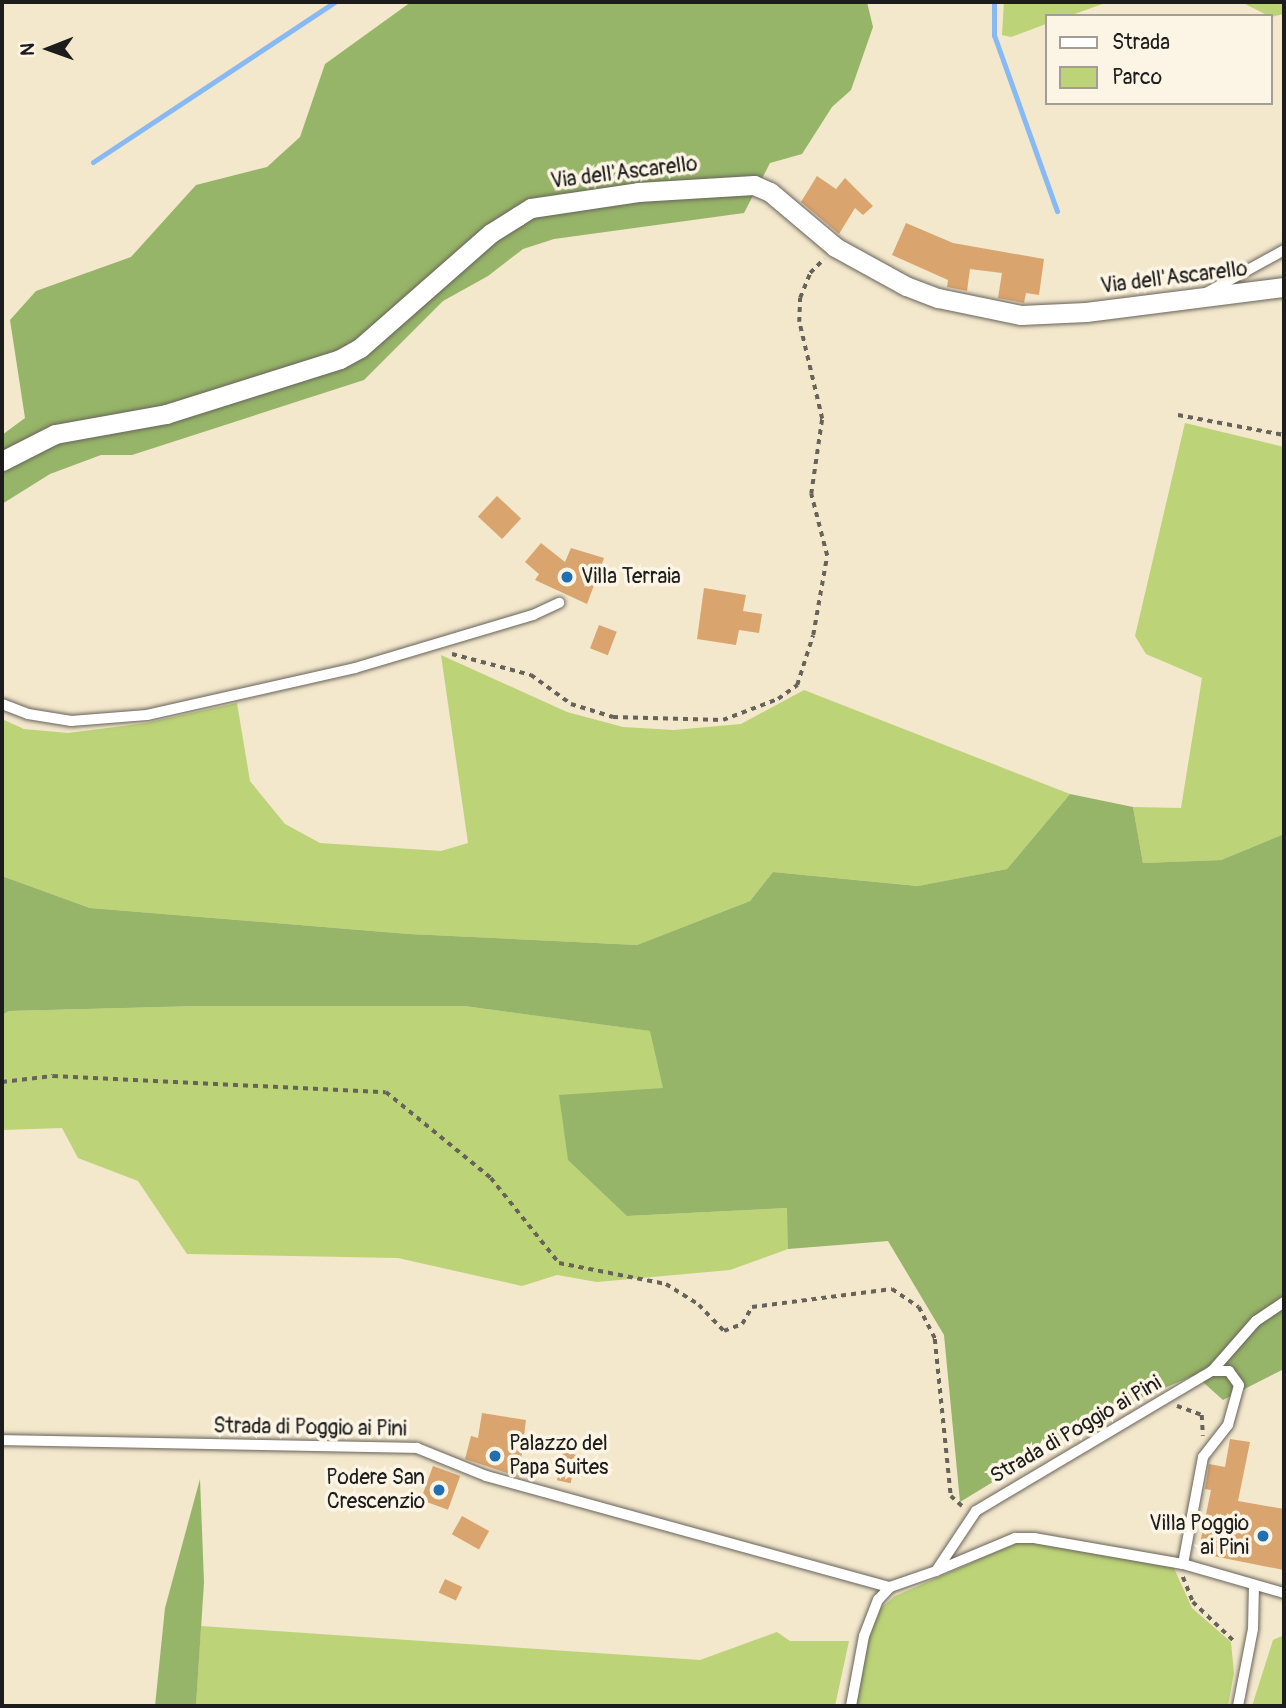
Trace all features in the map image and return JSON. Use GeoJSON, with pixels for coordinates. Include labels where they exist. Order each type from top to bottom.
{"type":"FeatureCollection","features":[{"type":"Feature","properties":{"kind":"street","name":"Via dell'Ascarello"},"geometry":{"type":"LineString","coordinates":[[2,461],[55,434],[166,414],[340,359],[360,348],[491,233],[531,208],[638,191],[754,185],[770,192],[835,247],[938,298],[1021,315],[1195,299],[1284,287]]}},
{"type":"Feature","properties":{"kind":"lane"},"geometry":{"type":"LineString","coordinates":[[1195,299],[1284,250]]}},
{"type":"Feature","properties":{"kind":"lane"},"geometry":{"type":"LineString","coordinates":[[2,704],[28,714],[71,721],[147,715],[422,648],[559,603]]}},
{"type":"Feature","properties":{"kind":"lane","name":"Strada di Poggio ai Pini"},"geometry":{"type":"LineString","coordinates":[[936,1571],[972,1515],[1090,1440],[1172,1397],[1212,1371],[1256,1321],[1284,1303]]}},
{"type":"Feature","properties":{"kind":"lane"},"geometry":{"type":"LineString","coordinates":[[1178,1563],[1200,1467],[1228,1425],[1239,1385],[1229,1371],[1212,1371]]}},
{"type":"Feature","properties":{"kind":"lane","name":"Strada di Poggio ai Pini"},"geometry":{"type":"LineString","coordinates":[[2,1440],[417,1448],[486,1476],[890,1587]]}},
{"type":"Feature","properties":{"kind":"lane"},"geometry":{"type":"LineString","coordinates":[[851,1706],[864,1636],[878,1600],[890,1587],[1014,1538],[1178,1563],[1284,1593]]}},
{"type":"Feature","properties":{"kind":"lane"},"geometry":{"type":"LineString","coordinates":[[1238,1706],[1253,1629],[1254,1586]]}},
{"type":"Feature","properties":{"kind":"path"},"geometry":{"type":"LineString","coordinates":[[422,648],[524,673],[571,704],[613,717],[723,720],[778,699],[797,685],[813,635],[827,556],[811,494],[822,419],[799,322],[800,298],[810,273],[835,247]]}},
{"type":"Feature","properties":{"kind":"path"},"geometry":{"type":"LineString","coordinates":[[1178,415],[1284,435]]}},
{"type":"Feature","properties":{"kind":"path"},"geometry":{"type":"LineString","coordinates":[[2,1082],[67,1076],[386,1092],[491,1178],[559,1263],[666,1284],[699,1304],[724,1331],[742,1324],[752,1307],[892,1289],[919,1307],[935,1339],[951,1496],[972,1515]]}},
{"type":"Feature","properties":{"kind":"path"},"geometry":{"type":"LineString","coordinates":[[1172,1397],[1180,1410],[1196,1409],[1202,1415],[1202,1435],[1217,1444]]}},
{"type":"Feature","properties":{"kind":"path"},"geometry":{"type":"LineString","coordinates":[[1178,1563],[1193,1602],[1233,1638],[1245,1664]]}},
{"type":"Feature","properties":{"kind":"green space"},"geometry":{"type":"Polygon","coordinates":[[[411,2],[867,2],[873,27],[851,90],[832,107],[802,154],[770,163],[744,213],[554,239],[523,249],[488,276],[443,301],[364,380],[132,455],[101,455],[50,474],[2,504],[2,435],[25,418],[10,320],[36,291],[131,257],[196,185],[267,167],[300,137],[325,64],[411,2]]]}},
{"type":"Feature","properties":{"kind":"green space"},"geometry":{"type":"Polygon","coordinates":[[[1004,2],[1108,2],[1075,14],[1044,14],[1044,25],[1011,37],[1002,35],[1004,2]]]}},
{"type":"Feature","properties":{"kind":"green space"},"geometry":{"type":"Polygon","coordinates":[[[1241,2],[1284,2],[1284,14],[1272,17],[1272,14],[1265,14],[1241,2]]]}},
{"type":"Feature","properties":{"kind":"green space"},"geometry":{"type":"Polygon","coordinates":[[[1185,423],[1284,447],[1284,834],[1221,860],[1143,863],[1133,807],[1181,808],[1202,678],[1146,654],[1135,636],[1185,423]]]}},
{"type":"Feature","properties":{"kind":"green space"},"geometry":{"type":"Polygon","coordinates":[[[441,655],[567,712],[623,727],[674,730],[741,724],[804,690],[1070,794],[1007,869],[919,886],[773,872],[750,901],[637,945],[409,934],[90,908],[2,876],[2,719],[24,729],[68,733],[146,723],[237,703],[250,781],[285,824],[320,843],[441,851],[468,843],[441,655]]]}},
{"type":"Feature","properties":{"kind":"green space"},"geometry":{"type":"Polygon","coordinates":[[[1070,794],[1133,807],[1143,863],[1221,860],[1284,834],[1284,1369],[1223,1400],[1195,1375],[1108,1412],[960,1502],[944,1335],[888,1241],[788,1249],[787,1208],[627,1216],[568,1160],[559,1095],[663,1088],[650,1031],[464,1006],[200,1006],[9,1011],[2,1015],[2,876],[90,908],[409,934],[637,945],[750,901],[773,872],[918,886],[1007,869],[1070,794]]]}},
{"type":"Feature","properties":{"kind":"green space"},"geometry":{"type":"Polygon","coordinates":[[[200,1006],[464,1006],[651,1031],[664,1088],[627,1216],[788,1208],[788,1249],[730,1270],[597,1282],[557,1275],[522,1286],[398,1258],[187,1254],[138,1181],[78,1158],[62,1128],[2,1130],[2,1015],[9,1011],[200,1006]]]}},
{"type":"Feature","properties":{"kind":"green space"},"geometry":{"type":"Polygon","coordinates":[[[200,1479],[204,1582],[196,1706],[155,1706],[165,1608],[200,1479]]]}},
{"type":"Feature","properties":{"kind":"green space"},"geometry":{"type":"Polygon","coordinates":[[[1033,1542],[1173,1566],[1192,1608],[1231,1642],[1234,1673],[1228,1706],[856,1706],[869,1637],[881,1608],[895,1596],[1017,1543],[1033,1542]]]}},
{"type":"Feature","properties":{"kind":"green space"},"geometry":{"type":"Polygon","coordinates":[[[201,1626],[700,1660],[777,1632],[790,1641],[849,1641],[835,1706],[196,1706],[201,1626]]]}},
{"type":"Feature","properties":{"kind":"green space"},"geometry":{"type":"Polygon","coordinates":[[[1284,1635],[1284,1706],[1252,1706],[1273,1640],[1284,1635]]]}},
{"type":"Feature","properties":{"kind":"building"},"geometry":{"type":"Polygon","coordinates":[[[817,176],[836,189],[845,178],[873,206],[863,215],[855,208],[839,234],[801,202],[817,176]]]}},
{"type":"Feature","properties":{"kind":"building"},"geometry":{"type":"Polygon","coordinates":[[[906,223],[953,243],[1044,259],[1039,295],[1026,293],[1024,303],[998,298],[1002,273],[970,269],[967,291],[947,287],[948,280],[892,255],[906,223]]]}},
{"type":"Feature","properties":{"kind":"building"},"geometry":{"type":"Polygon","coordinates":[[[497,496],[521,519],[502,539],[478,516],[497,496]]]}},
{"type":"Feature","properties":{"kind":"building","name":"Villa Terraia"},"geometry":{"type":"Polygon","coordinates":[[[541,543],[565,562],[571,548],[604,558],[587,604],[535,580],[539,574],[525,562],[541,543]]]}},
{"type":"Feature","properties":{"kind":"building"},"geometry":{"type":"Polygon","coordinates":[[[704,588],[746,595],[743,611],[762,614],[759,633],[739,630],[736,645],[697,639],[704,588]]]}},
{"type":"Feature","properties":{"kind":"building"},"geometry":{"type":"Polygon","coordinates":[[[599,625],[617,632],[608,655],[590,648],[599,625]]]}},
{"type":"Feature","properties":{"kind":"building"},"geometry":{"type":"Polygon","coordinates":[[[482,1413],[526,1420],[519,1477],[465,1459],[471,1436],[478,1438],[482,1413]]]}},
{"type":"Feature","properties":{"kind":"building"},"geometry":{"type":"Polygon","coordinates":[[[1230,1439],[1250,1442],[1238,1501],[1284,1509],[1284,1570],[1198,1553],[1211,1490],[1205,1489],[1209,1464],[1225,1467],[1230,1439]]]}},
{"type":"Feature","properties":{"kind":"building"},"geometry":{"type":"Polygon","coordinates":[[[563,1452],[577,1455],[571,1483],[557,1480],[563,1452]]]}},
{"type":"Feature","properties":{"kind":"building","name":"Podere San Crescenzio"},"geometry":{"type":"Polygon","coordinates":[[[433,1466],[460,1476],[448,1510],[421,1500],[433,1466]]]}},
{"type":"Feature","properties":{"kind":"building"},"geometry":{"type":"Polygon","coordinates":[[[462,1516],[489,1531],[479,1549],[452,1534],[462,1516]]]}},
{"type":"Feature","properties":{"kind":"building"},"geometry":{"type":"Polygon","coordinates":[[[445,1579],[462,1587],[456,1601],[439,1593],[445,1579]]]}},
{"type":"Feature","properties":{"kind":"waterway"},"geometry":{"type":"LineString","coordinates":[[93,162],[335,2]]}},
{"type":"Feature","properties":{"kind":"waterway"},"geometry":{"type":"LineString","coordinates":[[994,2],[994,35],[1057,211]]}},
{"type":"Feature","properties":{"kind":"place","name":"Villa Terraia"},"geometry":{"type":"Point","coordinates":[567,577]}},
{"type":"Feature","properties":{"kind":"place","name":"Palazzo del Papa Suites"},"geometry":{"type":"Point","coordinates":[495,1456]}},
{"type":"Feature","properties":{"kind":"place","name":"Podere San Crescenzio"},"geometry":{"type":"Point","coordinates":[439,1490]}},
{"type":"Feature","properties":{"kind":"place","name":"Villa Poggio ai Pini"},"geometry":{"type":"Point","coordinates":[1263,1536]}}]}
